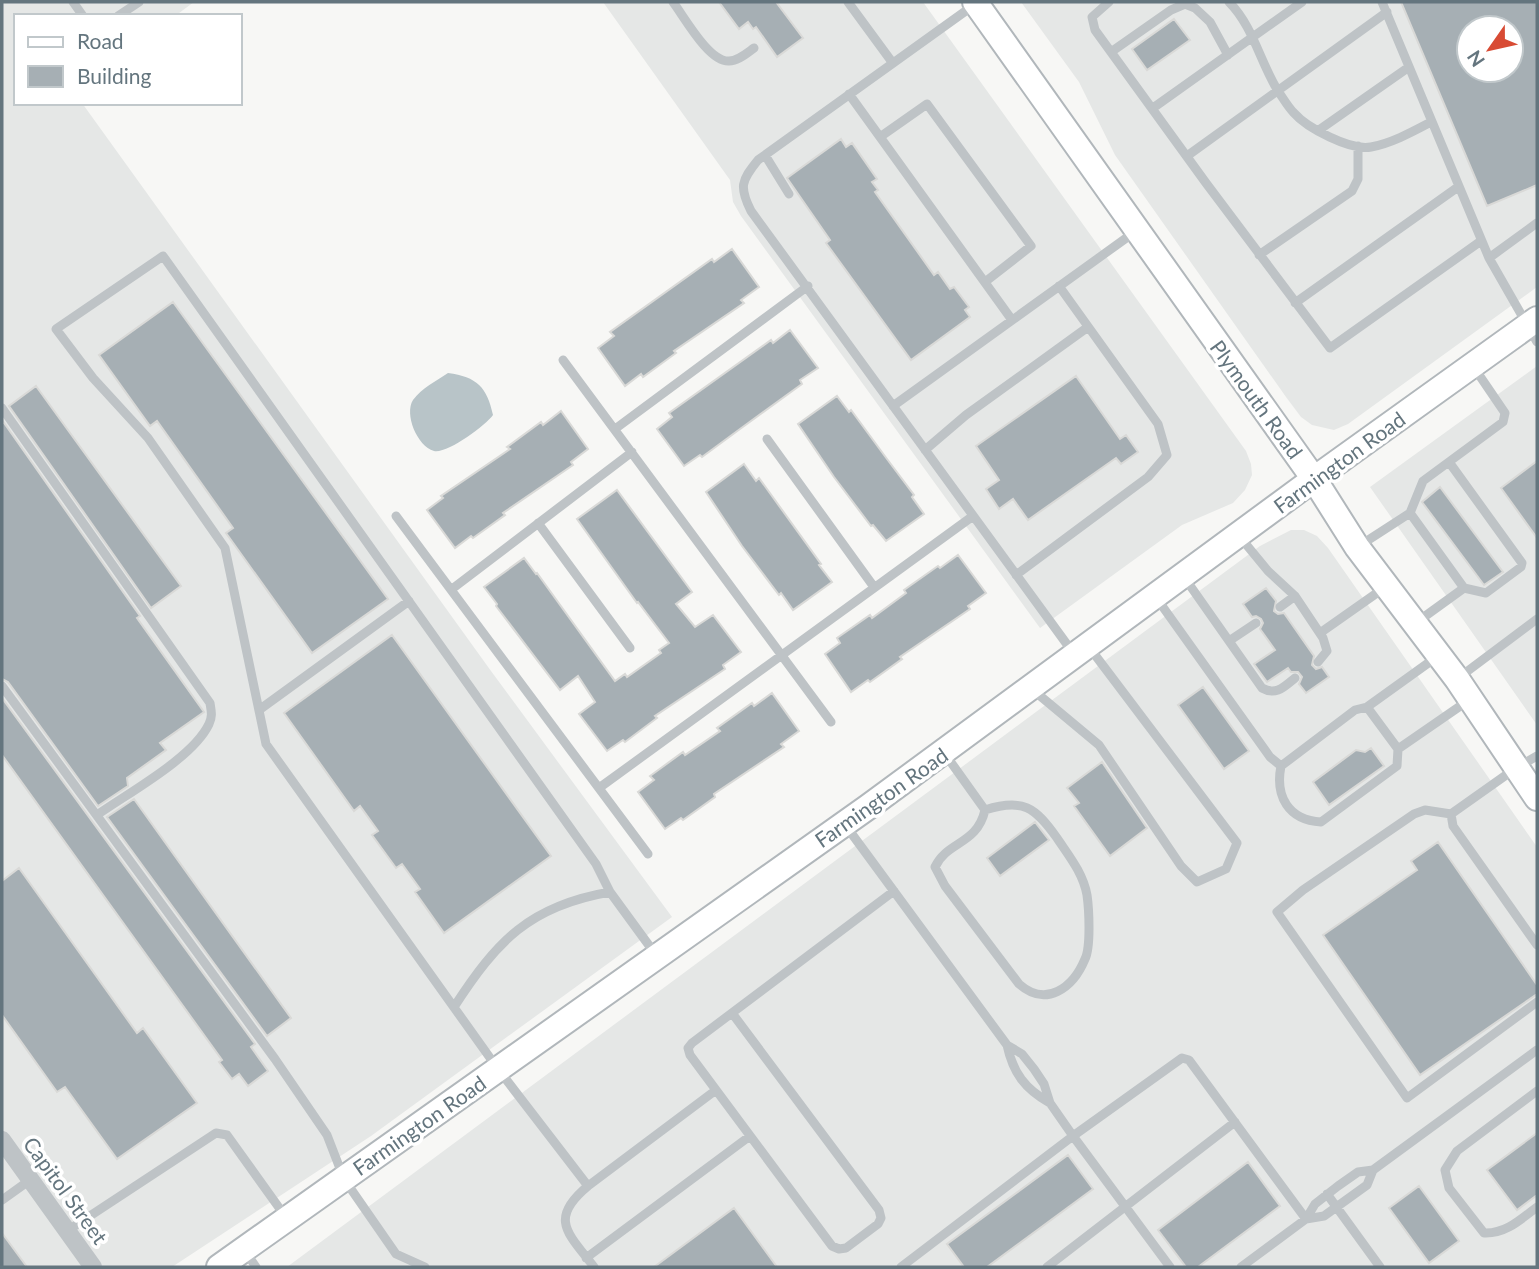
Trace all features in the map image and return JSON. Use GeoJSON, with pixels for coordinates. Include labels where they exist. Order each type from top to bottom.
{"type":"FeatureCollection","features":[{"type":"Feature","properties":{"kind":"main road","name":"Plymouth Road"},"geometry":{"type":"LineString","coordinates":[[976,2],[1314,479],[1357,547],[1464,689],[1527,762],[1537,798]]}},
{"type":"Feature","properties":{"kind":"main road","name":"Farmington Road"},"geometry":{"type":"LineString","coordinates":[[219,1267],[250,1259],[287,1219],[944,752],[1314,479],[1473,366],[1534,329]]}},
{"type":"Feature","properties":{"kind":"street","name":"Capitol Street"},"geometry":{"type":"LineString","coordinates":[[2,1140],[93,1267]]}},
{"type":"Feature","properties":{"kind":"lane"},"geometry":{"type":"LineString","coordinates":[[121,14],[139,2]]}},
{"type":"Feature","properties":{"kind":"lane"},"geometry":{"type":"LineString","coordinates":[[673,2],[712,55],[721,60],[732,61],[754,48]]}},
{"type":"Feature","properties":{"kind":"lane"},"geometry":{"type":"LineString","coordinates":[[848,2],[892,62]]}},
{"type":"Feature","properties":{"kind":"lane"},"geometry":{"type":"LineString","coordinates":[[976,2],[758,160],[744,177],[743,194],[751,211],[1016,575],[1081,650],[1237,843],[1226,869],[1197,882],[1181,866],[1099,745],[1031,688]]}},
{"type":"Feature","properties":{"kind":"lane"},"geometry":{"type":"LineString","coordinates":[[1109,2],[1091,17],[1095,30],[1259,255],[1331,348],[1481,241]]}},
{"type":"Feature","properties":{"kind":"lane"},"geometry":{"type":"LineString","coordinates":[[1228,2],[1244,21],[1278,90],[1295,115],[1319,130],[1343,143],[1369,148],[1401,138],[1431,122]]}},
{"type":"Feature","properties":{"kind":"lane"},"geometry":{"type":"LineString","coordinates":[[1153,108],[1302,2]]}},
{"type":"Feature","properties":{"kind":"lane"},"geometry":{"type":"LineString","coordinates":[[1382,2],[1481,241],[1534,329]]}},
{"type":"Feature","properties":{"kind":"lane"},"geometry":{"type":"LineString","coordinates":[[1111,52],[1171,10],[1185,4],[1195,8],[1210,22],[1228,55]]}},
{"type":"Feature","properties":{"kind":"lane"},"geometry":{"type":"LineString","coordinates":[[1186,156],[1387,12]]}},
{"type":"Feature","properties":{"kind":"lane"},"geometry":{"type":"LineString","coordinates":[[1319,130],[1409,67]]}},
{"type":"Feature","properties":{"kind":"lane"},"geometry":{"type":"LineString","coordinates":[[849,94],[1012,320]]}},
{"type":"Feature","properties":{"kind":"lane"},"geometry":{"type":"LineString","coordinates":[[880,137],[927,104],[1031,246],[985,282]]}},
{"type":"Feature","properties":{"kind":"lane"},"geometry":{"type":"LineString","coordinates":[[1259,255],[1352,191],[1358,179],[1358,146]]}},
{"type":"Feature","properties":{"kind":"lane"},"geometry":{"type":"LineString","coordinates":[[765,155],[789,194]]}},
{"type":"Feature","properties":{"kind":"lane"},"geometry":{"type":"LineString","coordinates":[[1295,303],[1458,187]]}},
{"type":"Feature","properties":{"kind":"lane"},"geometry":{"type":"LineString","coordinates":[[1489,258],[1537,223]]}},
{"type":"Feature","properties":{"kind":"lane"},"geometry":{"type":"LineString","coordinates":[[894,406],[1137,230]]}},
{"type":"Feature","properties":{"kind":"lane"},"geometry":{"type":"LineString","coordinates":[[588,1186],[498,1069],[266,744],[225,548],[148,438],[93,379],[56,329],[163,256],[596,864],[610,892],[657,956]]}},
{"type":"Feature","properties":{"kind":"lane"},"geometry":{"type":"LineString","coordinates":[[615,429],[807,286]]}},
{"type":"Feature","properties":{"kind":"lane"},"geometry":{"type":"LineString","coordinates":[[1016,575],[1148,477],[1167,455],[1158,424],[1059,286]]}},
{"type":"Feature","properties":{"kind":"lane"},"geometry":{"type":"LineString","coordinates":[[925,450],[966,415],[1088,327]]}},
{"type":"Feature","properties":{"kind":"lane"},"geometry":{"type":"LineString","coordinates":[[563,360],[831,722]]}},
{"type":"Feature","properties":{"kind":"lane"},"geometry":{"type":"LineString","coordinates":[[1357,547],[1410,513],[1423,481],[1503,422],[1505,413],[1473,366]]}},
{"type":"Feature","properties":{"kind":"lane"},"geometry":{"type":"LineString","coordinates":[[2,408],[210,703],[212,714],[209,724],[188,751],[97,815]]}},
{"type":"Feature","properties":{"kind":"lane"},"geometry":{"type":"LineString","coordinates":[[766,439],[874,587]]}},
{"type":"Feature","properties":{"kind":"lane"},"geometry":{"type":"LineString","coordinates":[[452,589],[632,452]]}},
{"type":"Feature","properties":{"kind":"lane"},"geometry":{"type":"LineString","coordinates":[[1410,513],[1464,588],[1486,593],[1521,567],[1522,563],[1449,461]]}},
{"type":"Feature","properties":{"kind":"lane"},"geometry":{"type":"LineString","coordinates":[[396,516],[648,854]]}},
{"type":"Feature","properties":{"kind":"lane"},"geometry":{"type":"LineString","coordinates":[[599,788],[974,516]]}},
{"type":"Feature","properties":{"kind":"lane"},"geometry":{"type":"LineString","coordinates":[[538,523],[630,648]]}},
{"type":"Feature","properties":{"kind":"lane"},"geometry":{"type":"LineString","coordinates":[[1239,535],[1268,571],[1295,596],[1320,633],[1327,651],[1318,662]]}},
{"type":"Feature","properties":{"kind":"lane"},"geometry":{"type":"LineString","coordinates":[[1183,576],[1262,688],[1270,692],[1279,691],[1295,678]]}},
{"type":"Feature","properties":{"kind":"lane"},"geometry":{"type":"LineString","coordinates":[[1320,633],[1387,586]]}},
{"type":"Feature","properties":{"kind":"lane"},"geometry":{"type":"LineString","coordinates":[[1416,624],[1464,588]]}},
{"type":"Feature","properties":{"kind":"lane"},"geometry":{"type":"LineString","coordinates":[[1155,596],[1270,757],[1281,765]]}},
{"type":"Feature","properties":{"kind":"lane"},"geometry":{"type":"LineString","coordinates":[[1280,607],[1295,596]]}},
{"type":"Feature","properties":{"kind":"lane"},"geometry":{"type":"LineString","coordinates":[[259,710],[409,601]]}},
{"type":"Feature","properties":{"kind":"lane"},"geometry":{"type":"LineString","coordinates":[[1398,749],[1537,619]]}},
{"type":"Feature","properties":{"kind":"lane"},"geometry":{"type":"LineString","coordinates":[[1229,641],[1256,623]]}},
{"type":"Feature","properties":{"kind":"lane"},"geometry":{"type":"LineString","coordinates":[[1367,707],[1398,749],[1397,766],[1321,822],[1307,821],[1292,812],[1284,802],[1278,782],[1281,765],[1355,710],[1367,707],[1439,655]]}},
{"type":"Feature","properties":{"kind":"lane"},"geometry":{"type":"LineString","coordinates":[[2,686],[275,1059],[327,1135],[344,1179],[396,1254],[425,1267]]}},
{"type":"Feature","properties":{"kind":"lane"},"geometry":{"type":"LineString","coordinates":[[944,752],[985,810],[983,820],[974,834],[946,854],[935,867],[945,886],[1019,984],[1028,992],[1046,996],[1054,994],[1073,980],[1087,957],[1088,913],[1083,879],[1046,823],[1030,808],[1021,804],[1004,804],[985,810]]}},
{"type":"Feature","properties":{"kind":"lane"},"geometry":{"type":"LineString","coordinates":[[1527,762],[1451,814],[1425,810],[1414,814],[1303,890],[1277,912],[1407,1098],[1537,1002]]}},
{"type":"Feature","properties":{"kind":"lane"},"geometry":{"type":"LineString","coordinates":[[1451,814],[1453,826],[1537,945]]}},
{"type":"Feature","properties":{"kind":"lane"},"geometry":{"type":"LineString","coordinates":[[844,823],[1007,1045],[1022,1054],[1044,1084],[1051,1103],[1073,1136],[1170,1267]]}},
{"type":"Feature","properties":{"kind":"lane"},"geometry":{"type":"LineString","coordinates":[[732,1013],[879,1210],[881,1218],[878,1224],[846,1248],[832,1246],[690,1055],[688,1048],[732,1013],[894,891]]}},
{"type":"Feature","properties":{"kind":"lane"},"geometry":{"type":"LineString","coordinates":[[454,1007],[491,954],[518,929],[551,909],[578,898],[610,892]]}},
{"type":"Feature","properties":{"kind":"lane"},"geometry":{"type":"LineString","coordinates":[[1007,1045],[1011,1063],[1031,1093],[1051,1103]]}},
{"type":"Feature","properties":{"kind":"lane"},"geometry":{"type":"LineString","coordinates":[[1241,1267],[1306,1219],[1315,1204],[1327,1194],[1358,1172],[1373,1170],[1537,1050]]}},
{"type":"Feature","properties":{"kind":"lane"},"geometry":{"type":"LineString","coordinates":[[901,1267],[1073,1136],[1182,1058],[1189,1060],[1306,1219]]}},
{"type":"Feature","properties":{"kind":"lane"},"geometry":{"type":"LineString","coordinates":[[594,1267],[573,1240],[564,1218],[572,1199],[716,1090]]}},
{"type":"Feature","properties":{"kind":"lane"},"geometry":{"type":"LineString","coordinates":[[1537,1091],[1457,1151],[1445,1170],[1449,1188],[1484,1233],[1499,1232],[1510,1227],[1537,1207]]}},
{"type":"Feature","properties":{"kind":"lane"},"geometry":{"type":"LineString","coordinates":[[1047,1267],[1235,1122]]}},
{"type":"Feature","properties":{"kind":"lane"},"geometry":{"type":"LineString","coordinates":[[67,1231],[216,1133],[227,1135],[287,1219]]}},
{"type":"Feature","properties":{"kind":"lane"},"geometry":{"type":"LineString","coordinates":[[586,1258],[750,1136]]}},
{"type":"Feature","properties":{"kind":"lane"},"geometry":{"type":"LineString","coordinates":[[1306,1219],[1324,1216],[1367,1185],[1373,1170]]}},
{"type":"Feature","properties":{"kind":"lane"},"geometry":{"type":"LineString","coordinates":[[2,1200],[30,1180]]}},
{"type":"Feature","properties":{"kind":"lane"},"geometry":{"type":"LineString","coordinates":[[1327,1194],[1380,1267]]}},
{"type":"Feature","properties":{"kind":"shaded area"},"geometry":{"type":"Polygon","coordinates":[[[2,2],[194,2],[178,14],[14,14],[14,105],[83,105],[491,671],[672,917],[371,1136],[172,1267],[2,1267],[2,2]]]}},
{"type":"Feature","properties":{"kind":"shaded area"},"geometry":{"type":"Polygon","coordinates":[[[603,2],[923,2],[1246,451],[1252,475],[1245,490],[1233,503],[1182,525],[1040,628],[741,216],[733,202],[730,180],[603,2]]]}},
{"type":"Feature","properties":{"kind":"shaded area"},"geometry":{"type":"Polygon","coordinates":[[[1021,2],[1537,2],[1537,287],[1348,424],[1334,430],[1312,425],[1301,417],[1115,155],[1079,82],[1021,2]]]}},
{"type":"Feature","properties":{"kind":"shaded area"},"geometry":{"type":"Polygon","coordinates":[[[1537,366],[1537,725],[1370,487],[1537,366]]]}},
{"type":"Feature","properties":{"kind":"shaded area"},"geometry":{"type":"Polygon","coordinates":[[[448,373],[466,377],[479,385],[488,397],[493,415],[456,444],[434,451],[422,443],[414,429],[411,406],[421,392],[448,373]]]}},
{"type":"Feature","properties":{"kind":"shaded area"},"geometry":{"type":"Polygon","coordinates":[[[1291,530],[1304,530],[1317,536],[1328,548],[1537,847],[1537,1267],[287,1267],[1260,546],[1291,530]]]}},
{"type":"Feature","properties":{"kind":"building"},"geometry":{"type":"Polygon","coordinates":[[[719,2],[776,2],[803,38],[777,57],[756,27],[753,29],[748,22],[739,29],[719,2]]]}},
{"type":"Feature","properties":{"kind":"building"},"geometry":{"type":"Polygon","coordinates":[[[1401,2],[1537,2],[1537,185],[1487,206],[1401,2]]]}},
{"type":"Feature","properties":{"kind":"building"},"geometry":{"type":"Polygon","coordinates":[[[1174,19],[1190,40],[1147,70],[1132,49],[1174,19]]]}},
{"type":"Feature","properties":{"kind":"building"},"geometry":{"type":"Polygon","coordinates":[[[841,139],[846,147],[852,143],[877,179],[872,182],[878,190],[875,192],[934,275],[938,272],[950,289],[954,287],[969,307],[965,310],[970,317],[911,360],[826,243],[830,240],[787,178],[841,139]]]}},
{"type":"Feature","properties":{"kind":"building"},"geometry":{"type":"Polygon","coordinates":[[[732,249],[759,287],[741,300],[744,303],[674,351],[676,353],[643,377],[641,374],[625,386],[598,348],[614,336],[610,332],[712,259],[714,262],[732,249]]]}},
{"type":"Feature","properties":{"kind":"building"},"geometry":{"type":"Polygon","coordinates":[[[173,302],[388,599],[312,653],[226,533],[233,528],[157,421],[150,426],[99,355],[173,302]]]}},
{"type":"Feature","properties":{"kind":"building"},"geometry":{"type":"Polygon","coordinates":[[[790,330],[818,368],[800,380],[802,384],[702,457],[700,455],[684,466],[657,429],[672,417],[669,413],[771,340],[773,343],[790,330]]]}},
{"type":"Feature","properties":{"kind":"building"},"geometry":{"type":"Polygon","coordinates":[[[1076,376],[1120,439],[1126,435],[1138,452],[1121,464],[1116,458],[1028,520],[1013,499],[999,509],[986,489],[999,480],[976,446],[1076,376]]]}},
{"type":"Feature","properties":{"kind":"building"},"geometry":{"type":"Polygon","coordinates":[[[36,386],[181,586],[151,608],[9,406],[36,386]]]}},
{"type":"Feature","properties":{"kind":"building"},"geometry":{"type":"Polygon","coordinates":[[[837,396],[849,412],[851,410],[914,495],[912,497],[924,514],[886,541],[873,525],[871,526],[834,477],[798,424],[837,396]]]}},
{"type":"Feature","properties":{"kind":"building"},"geometry":{"type":"Polygon","coordinates":[[[561,411],[588,449],[571,462],[573,465],[503,513],[505,515],[473,538],[471,536],[455,548],[427,510],[443,498],[441,496],[510,449],[507,447],[561,411]]]}},
{"type":"Feature","properties":{"kind":"building"},"geometry":{"type":"Polygon","coordinates":[[[2,420],[204,712],[160,743],[166,750],[127,778],[128,786],[98,806],[8,682],[2,679],[2,420]]]}},
{"type":"Feature","properties":{"kind":"building"},"geometry":{"type":"Polygon","coordinates":[[[1537,461],[1537,538],[1501,488],[1537,461]]]}},
{"type":"Feature","properties":{"kind":"building"},"geometry":{"type":"Polygon","coordinates":[[[744,464],[756,481],[759,478],[832,582],[793,610],[742,546],[706,492],[744,464]]]}},
{"type":"Feature","properties":{"kind":"building"},"geometry":{"type":"Polygon","coordinates":[[[1440,487],[1503,572],[1484,585],[1422,502],[1440,487]]]}},
{"type":"Feature","properties":{"kind":"building"},"geometry":{"type":"Polygon","coordinates":[[[617,490],[692,592],[676,604],[695,627],[713,615],[741,652],[723,665],[725,669],[655,716],[657,718],[625,742],[623,740],[607,751],[579,714],[595,702],[578,676],[560,690],[484,587],[524,558],[615,681],[625,674],[627,677],[661,653],[659,650],[669,643],[577,519],[617,490]]]}},
{"type":"Feature","properties":{"kind":"building"},"geometry":{"type":"Polygon","coordinates":[[[958,555],[986,593],[968,606],[970,609],[900,657],[902,659],[851,692],[825,654],[840,643],[837,638],[870,615],[872,618],[906,593],[904,590],[958,555]]]}},
{"type":"Feature","properties":{"kind":"building"},"geometry":{"type":"Polygon","coordinates":[[[1266,588],[1276,601],[1274,611],[1278,614],[1284,613],[1314,656],[1312,665],[1316,669],[1322,667],[1329,677],[1306,693],[1299,684],[1302,677],[1298,672],[1291,672],[1288,668],[1267,682],[1254,664],[1275,650],[1260,629],[1263,623],[1261,619],[1252,617],[1243,604],[1266,588]]]}},
{"type":"Feature","properties":{"kind":"building"},"geometry":{"type":"Polygon","coordinates":[[[392,635],[551,856],[444,933],[415,892],[420,889],[402,864],[396,868],[372,835],[378,831],[360,806],[354,811],[284,713],[392,635]]]}},
{"type":"Feature","properties":{"kind":"building"},"geometry":{"type":"Polygon","coordinates":[[[1203,687],[1249,751],[1224,769],[1178,705],[1203,687]]]}},
{"type":"Feature","properties":{"kind":"building"},"geometry":{"type":"Polygon","coordinates":[[[772,693],[799,731],[781,744],[784,747],[714,794],[715,797],[683,820],[681,818],[665,829],[638,792],[654,780],[650,776],[683,752],[685,755],[720,731],[717,728],[752,703],[754,706],[772,693]]]}},
{"type":"Feature","properties":{"kind":"building"},"geometry":{"type":"Polygon","coordinates":[[[2,698],[255,1044],[251,1047],[268,1071],[248,1086],[239,1074],[232,1079],[219,1062],[222,1060],[2,755],[2,698]]]}},
{"type":"Feature","properties":{"kind":"building"},"geometry":{"type":"Polygon","coordinates":[[[1371,748],[1384,766],[1329,805],[1313,782],[1356,750],[1365,752],[1371,748]]]}},
{"type":"Feature","properties":{"kind":"building"},"geometry":{"type":"Polygon","coordinates":[[[1102,762],[1147,828],[1110,856],[1074,806],[1079,803],[1067,788],[1102,762]]]}},
{"type":"Feature","properties":{"kind":"building"},"geometry":{"type":"Polygon","coordinates":[[[134,799],[291,1018],[267,1036],[107,817],[134,799]]]}},
{"type":"Feature","properties":{"kind":"building"},"geometry":{"type":"Polygon","coordinates":[[[1035,822],[1049,840],[1000,876],[987,858],[1035,822]]]}},
{"type":"Feature","properties":{"kind":"building"},"geometry":{"type":"Polygon","coordinates":[[[1438,842],[1537,985],[1537,994],[1420,1075],[1323,935],[1417,870],[1411,861],[1438,842]]]}},
{"type":"Feature","properties":{"kind":"building"},"geometry":{"type":"Polygon","coordinates":[[[19,868],[137,1033],[143,1028],[197,1103],[117,1159],[65,1087],[57,1092],[2,1015],[2,881],[19,868]]]}},
{"type":"Feature","properties":{"kind":"building"},"geometry":{"type":"Polygon","coordinates":[[[1537,1133],[1537,1195],[1517,1210],[1487,1170],[1537,1133]]]}},
{"type":"Feature","properties":{"kind":"building"},"geometry":{"type":"Polygon","coordinates":[[[1068,1155],[1093,1189],[987,1267],[964,1267],[947,1244],[1068,1155]]]}},
{"type":"Feature","properties":{"kind":"building"},"geometry":{"type":"Polygon","coordinates":[[[1248,1162],[1280,1206],[1198,1267],[1186,1267],[1158,1230],[1248,1162]]]}},
{"type":"Feature","properties":{"kind":"building"},"geometry":{"type":"Polygon","coordinates":[[[1419,1186],[1459,1241],[1429,1263],[1389,1208],[1419,1186]]]}},
{"type":"Feature","properties":{"kind":"building"},"geometry":{"type":"Polygon","coordinates":[[[734,1208],[777,1267],[654,1267],[734,1208]]]}},
{"type":"Feature","properties":{"kind":"building"},"geometry":{"type":"Polygon","coordinates":[[[2,1233],[27,1267],[2,1267],[2,1233]]]}}]}
